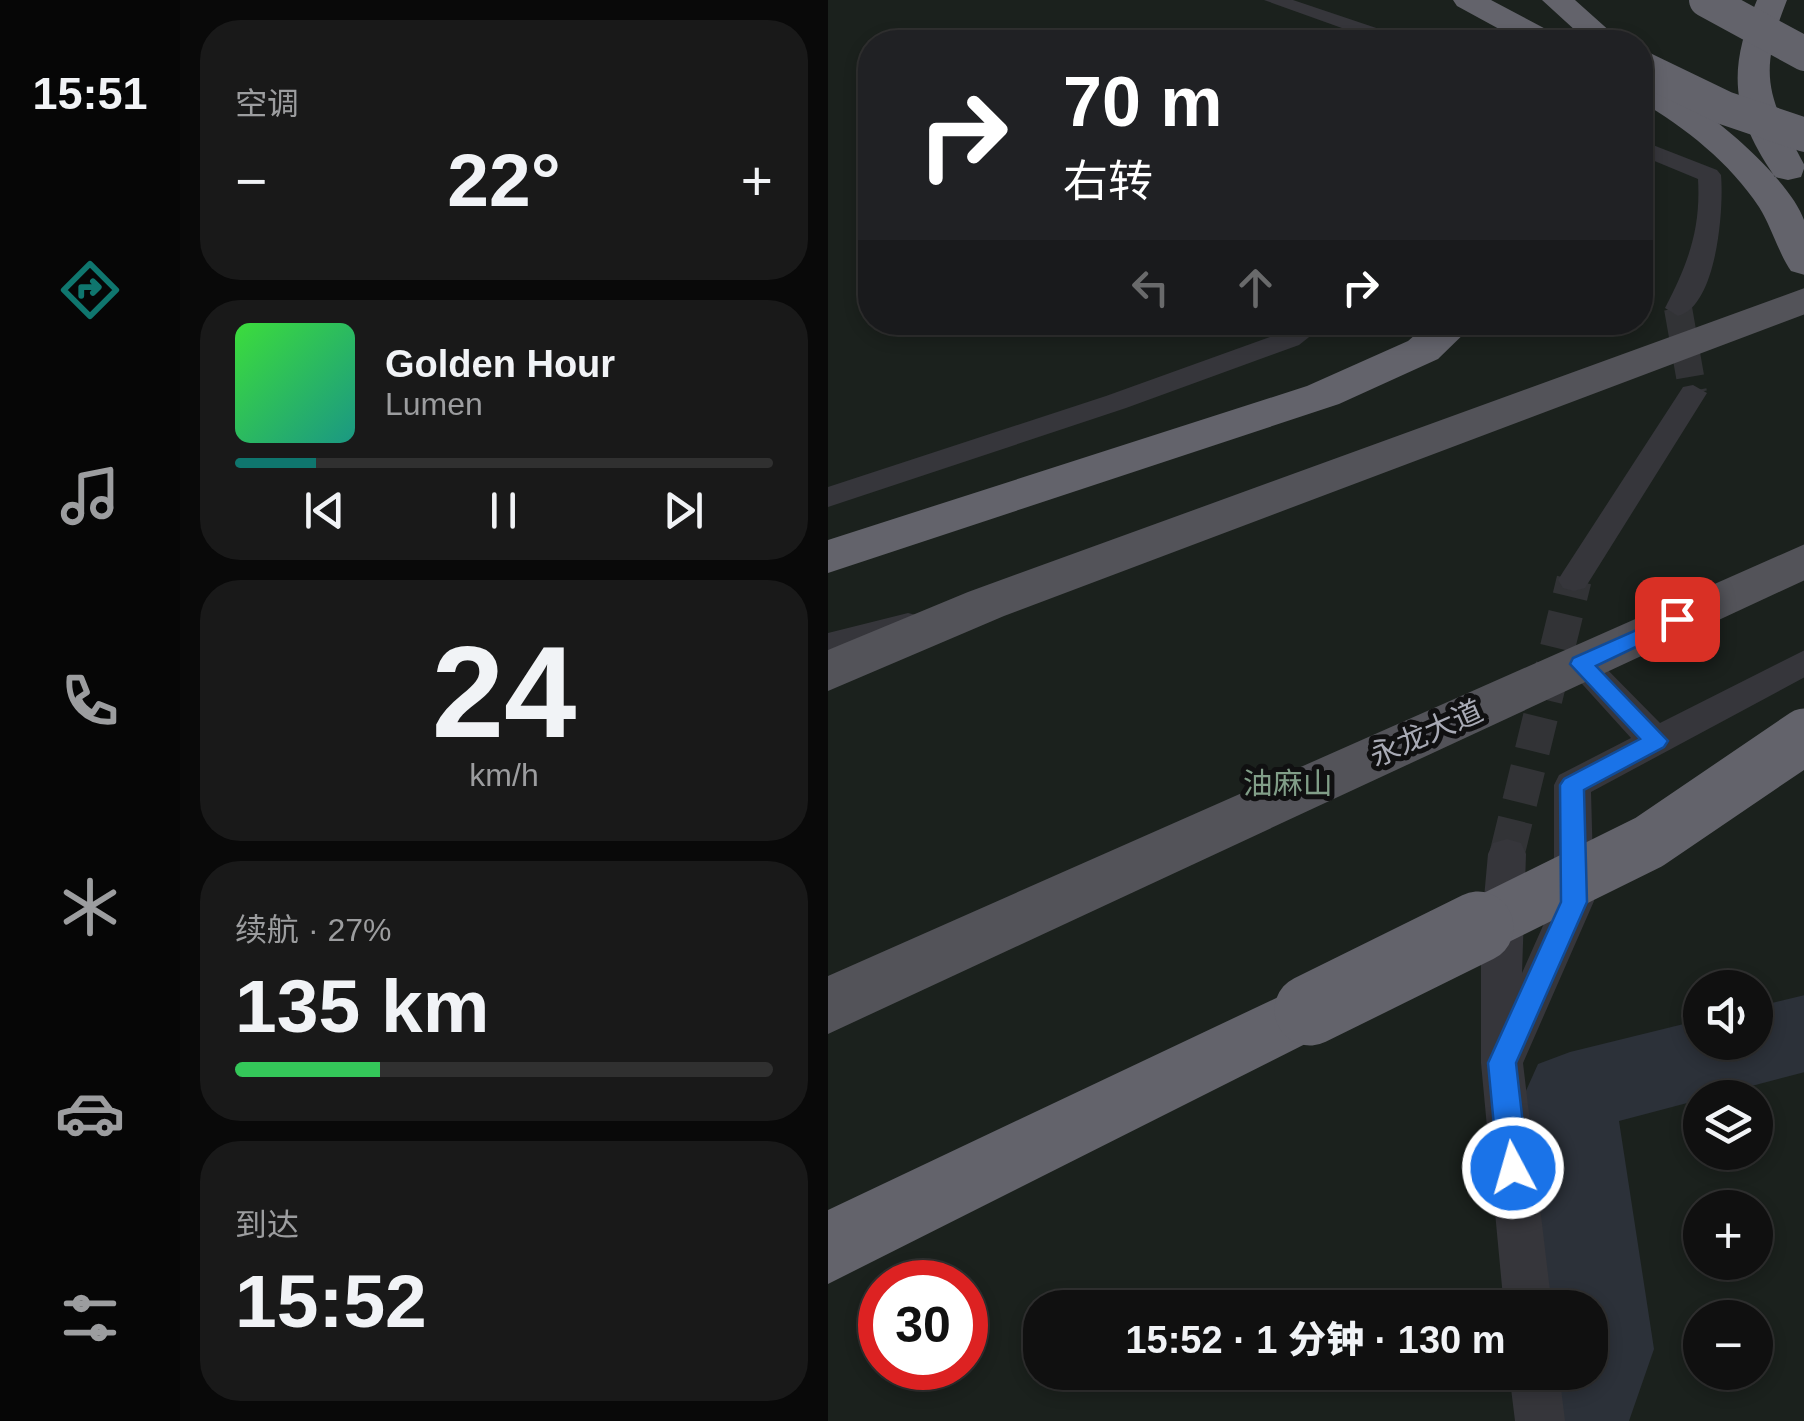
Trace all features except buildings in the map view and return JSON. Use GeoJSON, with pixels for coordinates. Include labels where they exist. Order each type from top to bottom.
{"type":"FeatureCollection","features":[{"type":"Feature","properties":{"kind":"highway"},"geometry":{"type":"LineString","coordinates":[[1556,0],[1592,30]]}},
{"type":"Feature","properties":{"kind":"highway"},"geometry":{"type":"LineString","coordinates":[[1706,0],[1804,54]]}},
{"type":"Feature","properties":{"kind":"highway"},"geometry":{"type":"LineString","coordinates":[[1772,0],[1754,39],[1748,64],[1760,112],[1792,178],[1804,192]]}},
{"type":"Feature","properties":{"kind":"highway"},"geometry":{"type":"LineString","coordinates":[[1785,0],[1804,10]]}},
{"type":"Feature","properties":{"kind":"highway"},"geometry":{"type":"LineString","coordinates":[[1455,6],[1465,30]]}},
{"type":"Feature","properties":{"kind":"highway"},"geometry":{"type":"LineString","coordinates":[[1455,6],[1516,30]]}},
{"type":"Feature","properties":{"kind":"highway"},"geometry":{"type":"LineString","coordinates":[[1653,73],[1725,108],[1804,135]]}},
{"type":"Feature","properties":{"kind":"highway"},"geometry":{"type":"LineString","coordinates":[[1653,94],[1688,113],[1750,170],[1799,247],[1803,292]]}},
{"type":"Feature","properties":{"kind":"highway"},"geometry":{"type":"LineString","coordinates":[[828,557],[1323,395],[1423,350],[1441,335]]}},
{"type":"Feature","properties":{"kind":"highway"},"geometry":{"type":"LineString","coordinates":[[828,1248],[1649,842],[1804,736]]}},
{"type":"Feature","properties":{"kind":"main road"},"geometry":{"type":"LineString","coordinates":[[828,672],[986,604],[1803,292]]}},
{"type":"Feature","properties":{"kind":"main road","name":"永龙大道"},"geometry":{"type":"LineString","coordinates":[[828,1006],[1804,560]]}},
{"type":"Feature","properties":{"kind":"street"},"geometry":{"type":"LineString","coordinates":[[1274,0],[1364,30]]}},
{"type":"Feature","properties":{"kind":"street"},"geometry":{"type":"LineString","coordinates":[[1653,152],[1709,174],[1713,210],[1708,250],[1678,308]]}},
{"type":"Feature","properties":{"kind":"street"},"geometry":{"type":"LineString","coordinates":[[828,496],[1116,402],[1296,335]]}},
{"type":"Feature","properties":{"kind":"street"},"geometry":{"type":"LineString","coordinates":[[1574,580],[1693,393]]}},
{"type":"Feature","properties":{"kind":"street"},"geometry":{"type":"LineString","coordinates":[[828,645],[986,604]]}},
{"type":"Feature","properties":{"kind":"street"},"geometry":{"type":"LineString","coordinates":[[1502,1063],[1574,902],[1572,785],[1804,662]]}},
{"type":"Feature","properties":{"kind":"street"},"geometry":{"type":"LineString","coordinates":[[1581,664],[1656,741]]}},
{"type":"Feature","properties":{"kind":"street"},"geometry":{"type":"LineString","coordinates":[[1507,854],[1500,932],[1502,1063],[1526,1290]]}},
{"type":"Feature","properties":{"kind":"street"},"geometry":{"type":"LineString","coordinates":[[1536,1390],[1540,1421]]}},
{"type":"Feature","properties":{"kind":"green space","name":"油麻山"},"geometry":{"type":"Polygon","coordinates":[[[828,0],[1804,0],[1804,1421],[828,1421],[828,0]]]}},
{"type":"Feature","properties":{"kind":"waterway"},"geometry":{"type":"LineString","coordinates":[[1576,1421],[1603,1349],[1570,1093],[1805,1033]]}},
{"type":"Feature","properties":{"kind":"tunnel"},"geometry":{"type":"LineString","coordinates":[[1678,308],[1693,393]]}},
{"type":"Feature","properties":{"kind":"tunnel"},"geometry":{"type":"LineString","coordinates":[[1507,854],[1574,580]]}},
{"type":"Feature","properties":{"kind":"route"},"geometry":{"type":"LineString","coordinates":[[1513,1168],[1502,1063],[1574,902],[1572,785],[1656,741],[1581,664],[1677,619]]}}]}
